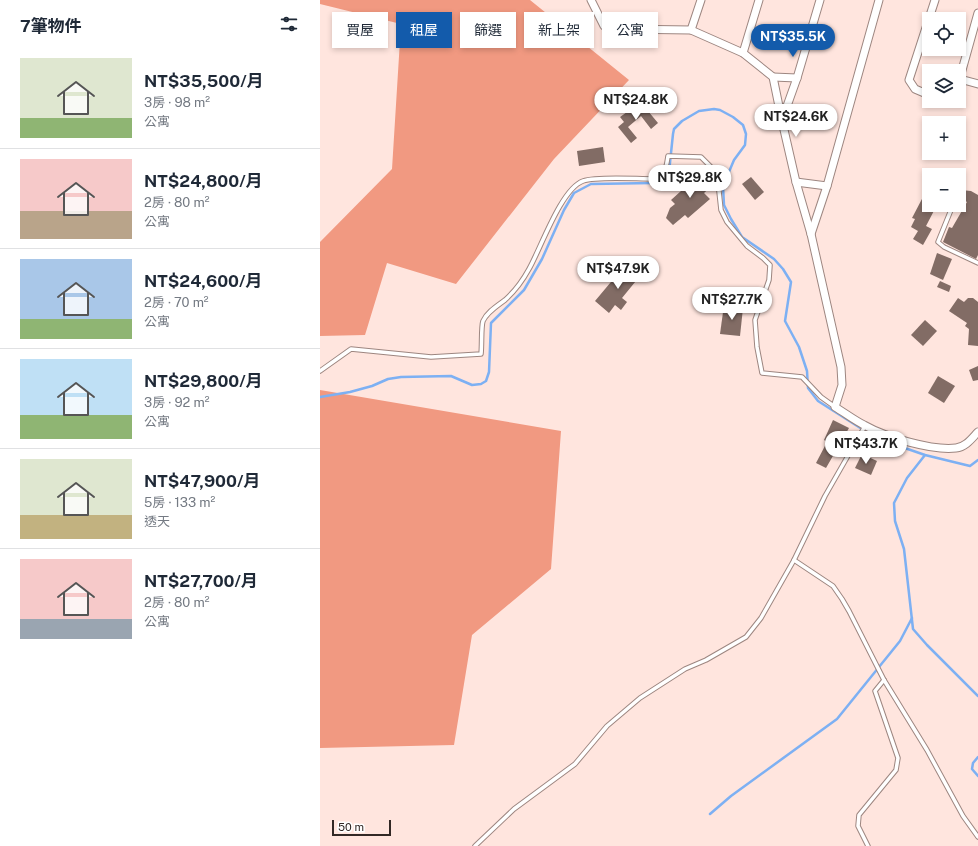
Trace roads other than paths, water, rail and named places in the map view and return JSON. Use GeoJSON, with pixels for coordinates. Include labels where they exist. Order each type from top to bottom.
{"type":"FeatureCollection","features":[{"type":"Feature","properties":{"kind":"street"},"geometry":{"type":"LineString","coordinates":[[591,0],[604,26],[618,29],[691,30],[743,53],[773,77],[797,78]]}},
{"type":"Feature","properties":{"kind":"street"},"geometry":{"type":"LineString","coordinates":[[691,30],[701,0]]}},
{"type":"Feature","properties":{"kind":"street"},"geometry":{"type":"LineString","coordinates":[[743,53],[759,0]]}},
{"type":"Feature","properties":{"kind":"street"},"geometry":{"type":"LineString","coordinates":[[782,120],[797,78],[820,0]]}},
{"type":"Feature","properties":{"kind":"street"},"geometry":{"type":"LineString","coordinates":[[811,234],[827,186],[879,0]]}},
{"type":"Feature","properties":{"kind":"street"},"geometry":{"type":"LineString","coordinates":[[922,92],[915,89],[909,80],[935,0]]}},
{"type":"Feature","properties":{"kind":"street"},"geometry":{"type":"LineString","coordinates":[[964,64],[978,13]]}},
{"type":"Feature","properties":{"kind":"street"},"geometry":{"type":"LineString","coordinates":[[773,77],[796,182],[811,234],[841,367],[842,385],[835,407],[865,426],[909,442],[933,447],[957,448],[969,442],[978,432]]}},
{"type":"Feature","properties":{"kind":"street"},"geometry":{"type":"LineString","coordinates":[[966,81],[978,84]]}},
{"type":"Feature","properties":{"kind":"street"},"geometry":{"type":"LineString","coordinates":[[796,182],[827,186]]}},
{"type":"Feature","properties":{"kind":"lane"},"geometry":{"type":"LineString","coordinates":[[320,371],[351,349],[431,357],[481,354],[483,322],[492,310],[517,287],[530,268],[559,208],[572,188],[582,181],[598,179],[653,179],[661,176],[666,170],[668,156],[701,157],[717,173],[721,210],[727,222],[747,246],[770,265],[768,280],[755,320],[757,347],[762,373],[802,377],[821,397],[835,407]]}},
{"type":"Feature","properties":{"kind":"lane"},"geometry":{"type":"LineString","coordinates":[[950,212],[938,242],[944,247],[978,263]]}},
{"type":"Feature","properties":{"kind":"lane"},"geometry":{"type":"LineString","coordinates":[[475,846],[514,809],[575,764],[607,726],[640,698],[685,669],[706,660],[746,637],[761,618],[794,560],[825,496],[865,426]]}},
{"type":"Feature","properties":{"kind":"lane"},"geometry":{"type":"LineString","coordinates":[[794,560],[832,586],[849,611],[884,680],[919,736],[963,816],[978,837]]}},
{"type":"Feature","properties":{"kind":"lane"},"geometry":{"type":"LineString","coordinates":[[868,846],[858,826],[859,815],[896,770],[898,758],[876,691],[884,680]]}},
{"type":"Feature","properties":{"kind":"waterway"},"geometry":{"type":"LineString","coordinates":[[320,397],[350,392],[372,386],[388,379],[401,377],[451,376],[472,385],[481,384],[486,381],[489,372],[491,323],[524,290],[542,259],[564,210],[574,193],[591,184],[653,183],[663,179],[669,172],[674,129],[682,121],[699,111],[714,109],[720,110],[733,117],[743,125],[746,134],[745,145],[734,160],[723,186],[724,205],[742,237],[774,259],[783,269],[791,282],[785,321],[799,347],[807,371],[808,388],[818,401],[876,438],[925,455],[970,466],[978,460]]}},
{"type":"Feature","properties":{"kind":"waterway"},"geometry":{"type":"LineString","coordinates":[[925,455],[907,478],[894,503],[895,521],[904,549],[913,629],[978,696]]}},
{"type":"Feature","properties":{"kind":"waterway"},"geometry":{"type":"LineString","coordinates":[[710,814],[731,796],[837,719],[900,641],[912,618]]}},
{"type":"Feature","properties":{"kind":"waterway"},"geometry":{"type":"LineString","coordinates":[[978,757],[973,763],[972,769],[978,776]]}}]}
